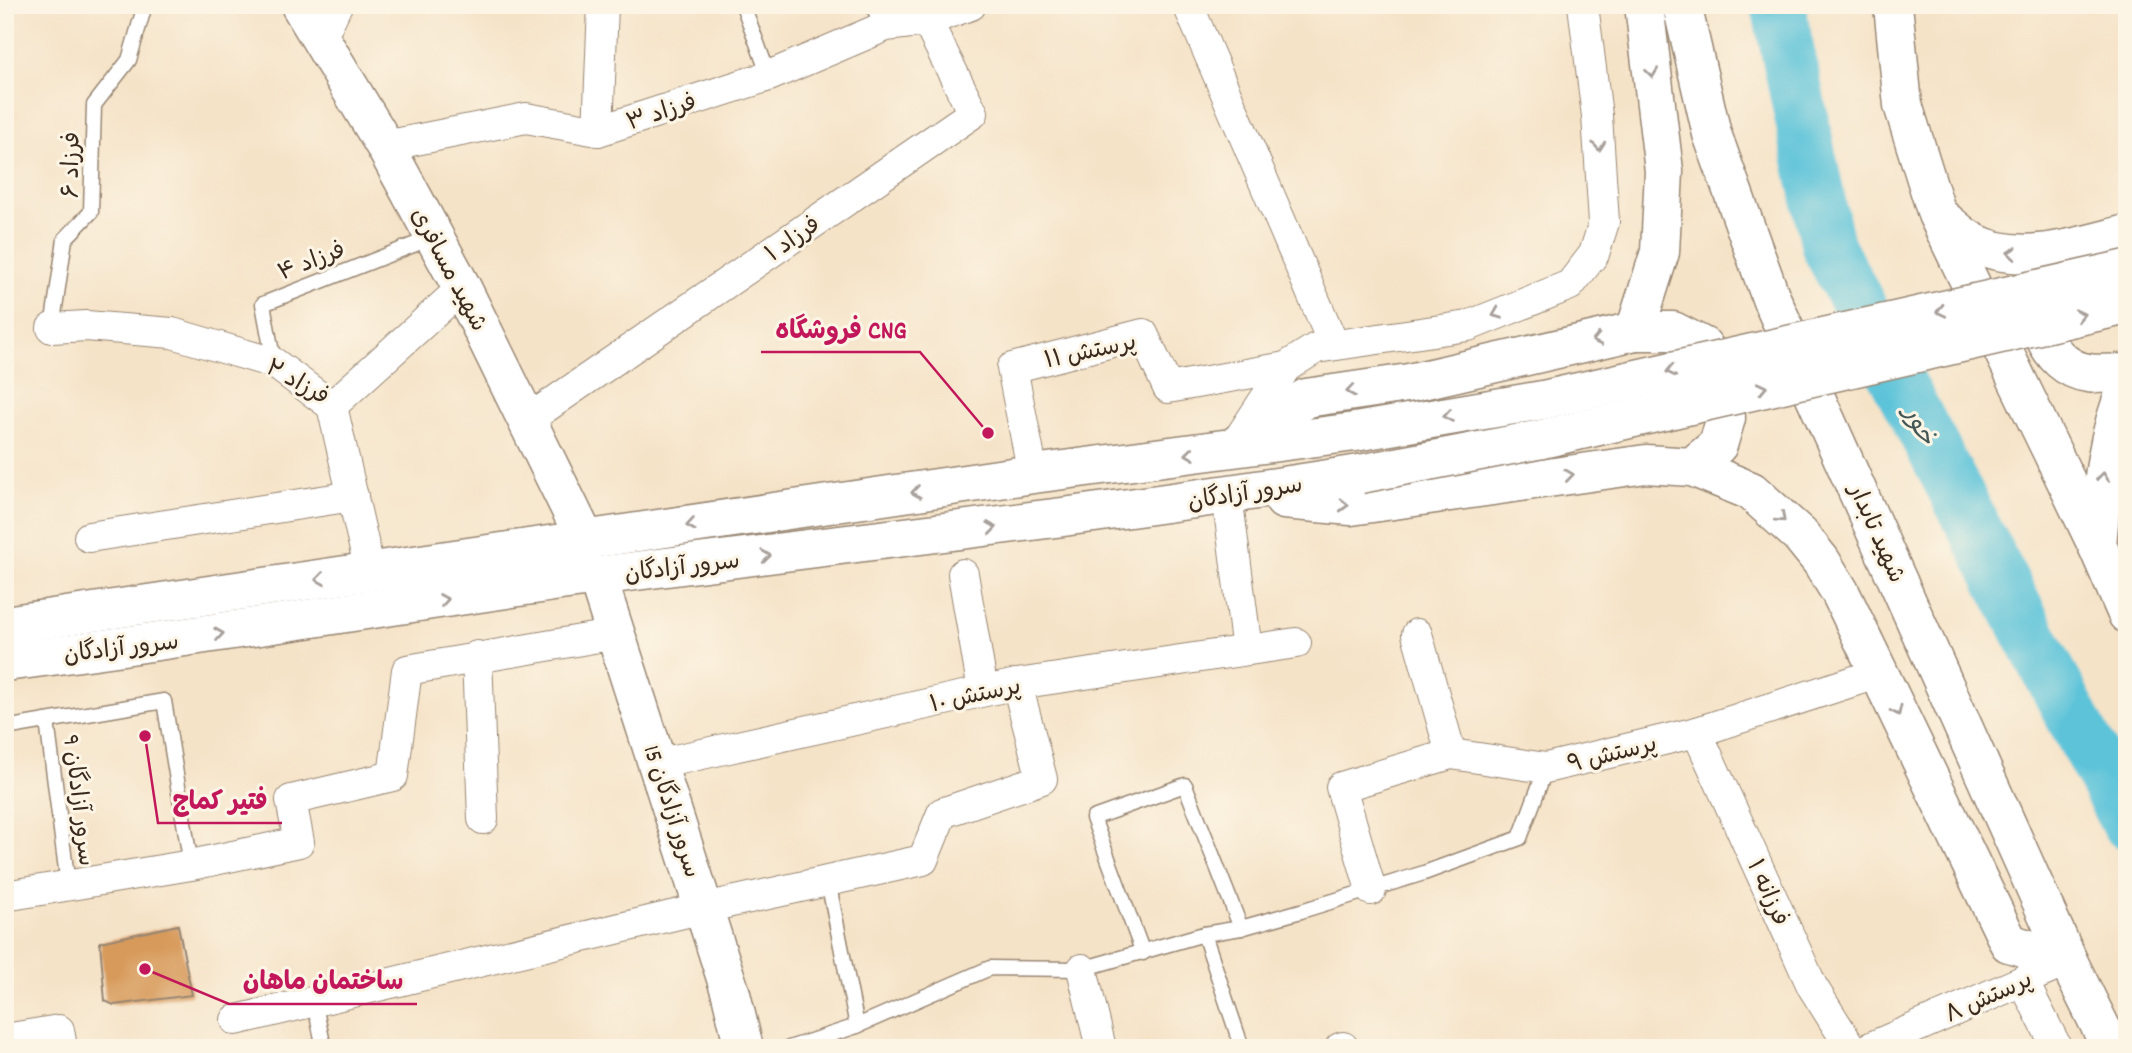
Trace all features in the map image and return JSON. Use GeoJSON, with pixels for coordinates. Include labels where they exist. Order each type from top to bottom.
{"type":"FeatureCollection","features":[{"type":"Feature","properties":{"kind":"main road","name":"شهید مسافری"},"geometry":{"type":"LineString","coordinates":[[300,5],[385,146],[462,288],[591,559]]}},
{"type":"Feature","properties":{"kind":"main road"},"geometry":{"type":"LineString","coordinates":[[1634,331],[1660,252],[1664,171],[1644,5]]}},
{"type":"Feature","properties":{"kind":"main road","name":"شهید تابدار"},"geometry":{"type":"LineString","coordinates":[[1682,5],[1712,134],[1771,298],[2068,961],[2111,1048]]}},
{"type":"Feature","properties":{"kind":"main road"},"geometry":{"type":"LineString","coordinates":[[1893,5],[1903,105],[1937,214],[2097,545],[2127,614]]}},
{"type":"Feature","properties":{"kind":"main road"},"geometry":{"type":"LineString","coordinates":[[1937,214],[1972,242],[2011,254],[2032,254],[2090,244],[2127,234]]}},
{"type":"Feature","properties":{"kind":"main road"},"geometry":{"type":"LineString","coordinates":[[2090,244],[2057,265],[2046,278],[2037,312],[2044,338],[2059,358],[2086,373],[2127,373]]}},
{"type":"Feature","properties":{"kind":"main road","name":"سرور آزادگان"},"geometry":{"type":"LineString","coordinates":[[5,662],[155,643],[1033,474],[1355,432],[1543,400],[2127,269]]}},
{"type":"Feature","properties":{"kind":"main road","name":"سرور آزادگان"},"geometry":{"type":"LineString","coordinates":[[5,625],[370,572],[591,559],[1227,495],[1360,474],[1542,439],[2127,305]]}},
{"type":"Feature","properties":{"kind":"main road"},"geometry":{"type":"LineString","coordinates":[[1231,448],[1306,398],[1409,383],[1634,331],[1673,331],[1704,347],[1722,378],[1726,418],[1718,445],[1692,467]]}},
{"type":"Feature","properties":{"kind":"main road"},"geometry":{"type":"LineString","coordinates":[[2097,545],[2105,464],[2117,411],[2127,388]]}},
{"type":"Feature","properties":{"kind":"main road"},"geometry":{"type":"LineString","coordinates":[[1227,495],[1351,506],[1646,464],[1692,467],[1751,491],[1800,535],[1821,561],[1840,592],[2009,943],[2068,961]]}},
{"type":"Feature","properties":{"kind":"main road","name":"سرور آزادگان 15"},"geometry":{"type":"LineString","coordinates":[[591,559],[704,908],[744,1048]]}},
{"type":"Feature","properties":{"kind":"street"},"geometry":{"type":"LineString","coordinates":[[320,41],[337,5]]}},
{"type":"Feature","properties":{"kind":"street"},"geometry":{"type":"LineString","coordinates":[[598,131],[603,5]]}},
{"type":"Feature","properties":{"kind":"street","name":"فرزاد ۳"},"geometry":{"type":"LineString","coordinates":[[385,146],[526,118],[598,131],[769,76],[879,16],[927,21],[971,5]]}},
{"type":"Feature","properties":{"kind":"street"},"geometry":{"type":"LineString","coordinates":[[1188,5],[1334,343]]}},
{"type":"Feature","properties":{"kind":"street"},"geometry":{"type":"LineString","coordinates":[[1231,448],[1286,367],[1316,348],[1334,343],[1468,326],[1570,285],[1594,254],[1604,222],[1597,116],[1583,5]]}},
{"type":"Feature","properties":{"kind":"street","name":"فرزاد ۱"},"geometry":{"type":"LineString","coordinates":[[526,421],[973,113],[927,21]]}},
{"type":"Feature","properties":{"kind":"street","name":"فرزاد ۲"},"geometry":{"type":"LineString","coordinates":[[52,328],[86,326],[172,332],[274,363],[332,405],[462,288]]}},
{"type":"Feature","properties":{"kind":"street","name":"پرستش ۱۱"},"geometry":{"type":"LineString","coordinates":[[1033,474],[1012,368],[1143,334],[1168,388],[1286,367]]}},
{"type":"Feature","properties":{"kind":"street"},"geometry":{"type":"LineString","coordinates":[[332,405],[370,572]]}},
{"type":"Feature","properties":{"kind":"street"},"geometry":{"type":"LineString","coordinates":[[1227,495],[1247,650]]}},
{"type":"Feature","properties":{"kind":"street"},"geometry":{"type":"LineString","coordinates":[[89,537],[353,496]]}},
{"type":"Feature","properties":{"kind":"street"},"geometry":{"type":"LineString","coordinates":[[963,574],[983,691]]}},
{"type":"Feature","properties":{"kind":"street"},"geometry":{"type":"LineString","coordinates":[[5,896],[191,865],[299,842],[291,800],[394,776],[407,670],[615,634]]}},
{"type":"Feature","properties":{"kind":"street"},"geometry":{"type":"LineString","coordinates":[[1417,634],[1451,754]]}},
{"type":"Feature","properties":{"kind":"street","name":"پرستش ۱۰"},"geometry":{"type":"LineString","coordinates":[[657,764],[1017,684],[1296,643]]}},
{"type":"Feature","properties":{"kind":"street"},"geometry":{"type":"LineString","coordinates":[[477,656],[483,819]]}},
{"type":"Feature","properties":{"kind":"street","name":"پرستش ۹"},"geometry":{"type":"LineString","coordinates":[[1371,890],[1342,787],[1451,754],[1546,768],[1697,732],[1879,673]]}},
{"type":"Feature","properties":{"kind":"street"},"geometry":{"type":"LineString","coordinates":[[236,1020],[704,908],[923,860],[942,813],[1042,779],[1017,684]]}},
{"type":"Feature","properties":{"kind":"street","name":"فرزانه ۱"},"geometry":{"type":"LineString","coordinates":[[1697,732],[1812,986],[1851,1048]]}},
{"type":"Feature","properties":{"kind":"street","name":"پرستش ۸"},"geometry":{"type":"LineString","coordinates":[[1869,1048],[2068,961]]}},
{"type":"Feature","properties":{"kind":"street"},"geometry":{"type":"LineString","coordinates":[[1082,969],[1101,1048]]}},
{"type":"Feature","properties":{"kind":"street"},"geometry":{"type":"LineString","coordinates":[[2023,981],[2057,1048]]}},
{"type":"Feature","properties":{"kind":"street"},"geometry":{"type":"LineString","coordinates":[[5,1039],[59,1030],[62,1048]]}},
{"type":"Feature","properties":{"kind":"lane","name":"فرزاد ۶"},"geometry":{"type":"LineString","coordinates":[[52,328],[65,239],[91,212],[94,105],[129,60],[145,5]]}},
{"type":"Feature","properties":{"kind":"lane"},"geometry":{"type":"LineString","coordinates":[[743,5],[769,76]]}},
{"type":"Feature","properties":{"kind":"lane","name":"فرزاد ۴"},"geometry":{"type":"LineString","coordinates":[[274,363],[263,304],[433,237]]}},
{"type":"Feature","properties":{"kind":"lane"},"geometry":{"type":"LineString","coordinates":[[5,727],[164,701],[191,865]]}},
{"type":"Feature","properties":{"kind":"lane","name":"سرور آزادگان 9"},"geometry":{"type":"LineString","coordinates":[[47,721],[68,885]]}},
{"type":"Feature","properties":{"kind":"lane"},"geometry":{"type":"LineString","coordinates":[[789,1048],[857,1026],[990,968],[1082,969],[1204,934],[1241,928],[1371,890],[1520,838],[1546,768]]}},
{"type":"Feature","properties":{"kind":"lane"},"geometry":{"type":"LineString","coordinates":[[1143,953],[1093,818],[1185,785],[1241,928]]}},
{"type":"Feature","properties":{"kind":"lane"},"geometry":{"type":"LineString","coordinates":[[828,881],[857,1026]]}},
{"type":"Feature","properties":{"kind":"lane"},"geometry":{"type":"LineString","coordinates":[[1204,934],[1242,1048]]}},
{"type":"Feature","properties":{"kind":"lane"},"geometry":{"type":"LineString","coordinates":[[314,1001],[324,1048]]}},
{"type":"Feature","properties":{"kind":"building"},"geometry":{"type":"Polygon","coordinates":[[[178,925],[192,995],[114,1005],[105,1001],[100,942],[178,925]]]}},
{"type":"Feature","properties":{"kind":"waterway","name":"خور"},"geometry":{"type":"LineString","coordinates":[[1778,5],[1828,246],[2127,822]]}},
{"type":"Feature","properties":{"kind":"place","name":"فروشگاه CNG"},"geometry":{"type":"Point","coordinates":[988,433]}},
{"type":"Feature","properties":{"kind":"place","name":"فتیر کماج"},"geometry":{"type":"Point","coordinates":[145,736]}},
{"type":"Feature","properties":{"kind":"place","name":"ساختمان ماهان"},"geometry":{"type":"Point","coordinates":[145,969]}}]}
